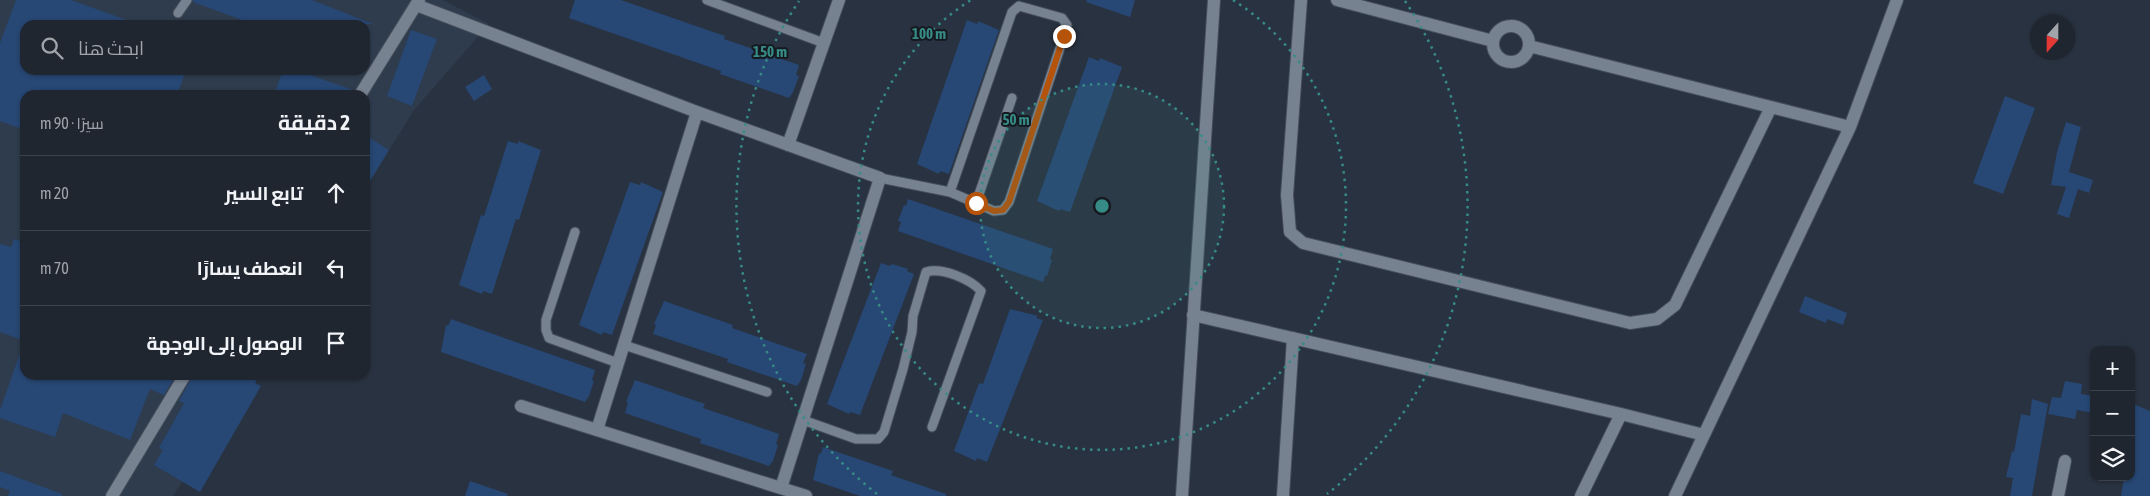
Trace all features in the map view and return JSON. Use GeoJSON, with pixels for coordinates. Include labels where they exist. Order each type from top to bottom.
{"type":"FeatureCollection","features":[{"type":"Feature","properties":{"kind":"street"},"geometry":{"type":"LineString","coordinates":[[788,144],[839,0]]}},
{"type":"Feature","properties":{"kind":"street"},"geometry":{"type":"LineString","coordinates":[[1182,496],[1214,0]]}},
{"type":"Feature","properties":{"kind":"street"},"geometry":{"type":"LineString","coordinates":[[1301,0],[1287,195],[1290,232],[1303,243],[1630,322],[1657,319],[1675,305],[1771,107]]}},
{"type":"Feature","properties":{"kind":"street"},"geometry":{"type":"LineString","coordinates":[[1336,0],[1493,41]]}},
{"type":"Feature","properties":{"kind":"street"},"geometry":{"type":"LineString","coordinates":[[1675,496],[1850,127],[1897,0]]}},
{"type":"Feature","properties":{"kind":"street"},"geometry":{"type":"LineString","coordinates":[[363,90],[418,3],[697,112],[880,178],[781,488]]}},
{"type":"Feature","properties":{"kind":"street"},"geometry":{"type":"LineString","coordinates":[[1514,25],[1522,29],[1528,36],[1530,46],[1526,55],[1518,61],[1509,62],[1500,58],[1494,50],[1493,41],[1496,32],[1504,26],[1514,25]]}},
{"type":"Feature","properties":{"kind":"street"},"geometry":{"type":"LineString","coordinates":[[1530,46],[1850,127]]}},
{"type":"Feature","properties":{"kind":"street"},"geometry":{"type":"LineString","coordinates":[[596,430],[697,112]]}},
{"type":"Feature","properties":{"kind":"street"},"geometry":{"type":"LineString","coordinates":[[1193,315],[1704,435]]}},
{"type":"Feature","properties":{"kind":"street"},"geometry":{"type":"LineString","coordinates":[[1283,496],[1293,338]]}},
{"type":"Feature","properties":{"kind":"street"},"geometry":{"type":"LineString","coordinates":[[112,496],[182,380]]}},
{"type":"Feature","properties":{"kind":"street"},"geometry":{"type":"LineString","coordinates":[[521,406],[806,496]]}},
{"type":"Feature","properties":{"kind":"street"},"geometry":{"type":"LineString","coordinates":[[1581,496],[1621,414]]}},
{"type":"Feature","properties":{"kind":"street"},"geometry":{"type":"LineString","coordinates":[[2058,496],[2065,461]]}},
{"type":"Feature","properties":{"kind":"lane"},"geometry":{"type":"LineString","coordinates":[[178,13],[187,0]]}},
{"type":"Feature","properties":{"kind":"lane"},"geometry":{"type":"LineString","coordinates":[[707,0],[824,43]]}},
{"type":"Feature","properties":{"kind":"lane"},"geometry":{"type":"LineString","coordinates":[[880,178],[950,192],[994,211],[1003,210],[1009,202],[1064,36],[1067,25],[1062,18],[1019,6],[1012,12],[950,192]]}},
{"type":"Feature","properties":{"kind":"lane"},"geometry":{"type":"LineString","coordinates":[[976,203],[1012,98]]}},
{"type":"Feature","properties":{"kind":"lane"},"geometry":{"type":"LineString","coordinates":[[575,232],[546,320],[546,330],[549,338],[618,363]]}},
{"type":"Feature","properties":{"kind":"lane"},"geometry":{"type":"LineString","coordinates":[[802,420],[856,439],[878,439],[884,432],[903,369],[912,332],[913,316],[922,283],[926,272],[932,270],[963,278],[975,284],[981,290],[932,427]]}},
{"type":"Feature","properties":{"kind":"lane"},"geometry":{"type":"LineString","coordinates":[[624,345],[767,392]]}},
{"type":"Feature","properties":{"kind":"shaded area"},"geometry":{"type":"Polygon","coordinates":[[[0,0],[443,0],[489,24],[414,110],[370,181],[370,90],[20,90],[20,380],[246,380],[173,496],[0,496],[0,0]]]}},
{"type":"Feature","properties":{"kind":"building"},"geometry":{"type":"Polygon","coordinates":[[[16,0],[71,0],[127,20],[20,20],[20,75],[184,75],[179,90],[20,90],[20,128],[0,121],[0,43],[16,0]]]}},
{"type":"Feature","properties":{"kind":"building"},"geometry":{"type":"Polygon","coordinates":[[[193,0],[312,0],[363,20],[242,20],[193,2],[193,0]]]}},
{"type":"Feature","properties":{"kind":"building"},"geometry":{"type":"Polygon","coordinates":[[[575,0],[621,0],[725,36],[724,39],[799,65],[796,75],[799,76],[793,92],[789,98],[720,74],[721,71],[569,18],[575,0]]]}},
{"type":"Feature","properties":{"kind":"building"},"geometry":{"type":"Polygon","coordinates":[[[1087,0],[1135,0],[1130,17],[1086,2],[1087,0]]]}},
{"type":"Feature","properties":{"kind":"building"},"geometry":{"type":"Polygon","coordinates":[[[967,20],[977,24],[978,21],[999,30],[949,174],[940,171],[939,174],[917,164],[967,20]]]}},
{"type":"Feature","properties":{"kind":"building"},"geometry":{"type":"Polygon","coordinates":[[[411,30],[437,39],[412,106],[387,96],[411,30]]]}},
{"type":"Feature","properties":{"kind":"building"},"geometry":{"type":"Polygon","coordinates":[[[1089,57],[1099,61],[1100,58],[1122,67],[1070,212],[1060,209],[1059,211],[1037,201],[1089,57]]]}},
{"type":"Feature","properties":{"kind":"building"},"geometry":{"type":"Polygon","coordinates":[[[281,75],[310,75],[353,90],[276,90],[281,75]]]}},
{"type":"Feature","properties":{"kind":"building"},"geometry":{"type":"Polygon","coordinates":[[[484,75],[492,89],[474,101],[465,87],[484,75]]]}},
{"type":"Feature","properties":{"kind":"building"},"geometry":{"type":"Polygon","coordinates":[[[2005,96],[2035,108],[2003,194],[1973,183],[2005,96]]]}},
{"type":"Feature","properties":{"kind":"building"},"geometry":{"type":"Polygon","coordinates":[[[2066,122],[2081,127],[2069,172],[2093,180],[2089,193],[2078,189],[2069,218],[2057,214],[2066,187],[2051,185],[2057,152],[2066,122]]]}},
{"type":"Feature","properties":{"kind":"building"},"geometry":{"type":"Polygon","coordinates":[[[370,138],[389,150],[370,181],[370,138]]]}},
{"type":"Feature","properties":{"kind":"building"},"geometry":{"type":"Polygon","coordinates":[[[508,141],[518,144],[518,141],[541,150],[519,220],[516,219],[492,294],[483,291],[482,294],[459,285],[481,215],[484,216],[508,141]]]}},
{"type":"Feature","properties":{"kind":"building"},"geometry":{"type":"Polygon","coordinates":[[[630,182],[640,185],[641,182],[663,192],[612,335],[603,332],[602,335],[579,325],[630,182]]]}},
{"type":"Feature","properties":{"kind":"building"},"geometry":{"type":"Polygon","coordinates":[[[908,199],[1053,249],[1047,276],[1045,276],[1043,282],[898,231],[901,222],[898,221],[908,199]]]}},
{"type":"Feature","properties":{"kind":"building"},"geometry":{"type":"Polygon","coordinates":[[[14,239],[20,241],[20,339],[0,332],[0,244],[11,247],[14,239]]]}},
{"type":"Feature","properties":{"kind":"building"},"geometry":{"type":"Polygon","coordinates":[[[881,263],[908,269],[907,271],[914,274],[860,415],[850,412],[849,414],[827,404],[881,263]]]}},
{"type":"Feature","properties":{"kind":"building"},"geometry":{"type":"Polygon","coordinates":[[[1805,296],[1847,313],[1843,325],[1827,319],[1826,323],[1799,312],[1805,296]]]}},
{"type":"Feature","properties":{"kind":"building"},"geometry":{"type":"Polygon","coordinates":[[[664,301],[733,325],[732,328],[807,354],[803,363],[806,364],[801,380],[797,386],[727,362],[728,359],[653,334],[656,325],[654,324],[664,301]]]}},
{"type":"Feature","properties":{"kind":"building"},"geometry":{"type":"Polygon","coordinates":[[[1010,309],[1038,316],[1036,318],[1043,320],[987,462],[977,458],[976,461],[954,451],[979,383],[983,384],[1010,309]]]}},
{"type":"Feature","properties":{"kind":"building"},"geometry":{"type":"Polygon","coordinates":[[[451,319],[595,370],[589,396],[585,402],[441,352],[446,325],[448,326],[451,319]]]}},
{"type":"Feature","properties":{"kind":"building"},"geometry":{"type":"Polygon","coordinates":[[[20,353],[20,380],[173,380],[164,395],[150,389],[130,440],[63,413],[55,437],[0,418],[0,410],[20,353]]]}},
{"type":"Feature","properties":{"kind":"building"},"geometry":{"type":"Polygon","coordinates":[[[190,380],[257,380],[255,383],[261,386],[200,492],[154,465],[163,450],[159,448],[184,403],[179,401],[190,380]]]}},
{"type":"Feature","properties":{"kind":"building"},"geometry":{"type":"Polygon","coordinates":[[[635,380],[705,404],[703,408],[779,434],[773,461],[769,466],[700,443],[701,439],[625,413],[628,403],[626,402],[635,380]]]}},
{"type":"Feature","properties":{"kind":"building"},"geometry":{"type":"Polygon","coordinates":[[[2065,381],[2082,384],[2081,394],[2090,395],[2090,412],[2077,410],[2075,419],[2048,414],[2052,397],[2061,398],[2065,381]]]}},
{"type":"Feature","properties":{"kind":"building"},"geometry":{"type":"Polygon","coordinates":[[[2032,399],[2048,404],[2032,496],[2010,496],[2013,478],[2006,477],[2012,451],[2014,452],[2021,414],[2030,416],[2032,399]]]}},
{"type":"Feature","properties":{"kind":"building"},"geometry":{"type":"Polygon","coordinates":[[[2135,405],[2150,411],[2150,496],[2121,496],[2123,481],[2135,481],[2135,405]]]}},
{"type":"Feature","properties":{"kind":"building"},"geometry":{"type":"Polygon","coordinates":[[[823,447],[893,471],[891,475],[946,494],[946,496],[860,496],[813,480],[819,453],[821,454],[823,447]]]}},
{"type":"Feature","properties":{"kind":"building"},"geometry":{"type":"Polygon","coordinates":[[[0,471],[62,494],[62,496],[8,496],[10,491],[0,487],[0,471]]]}},
{"type":"Feature","properties":{"kind":"building"},"geometry":{"type":"Polygon","coordinates":[[[470,481],[508,494],[507,496],[465,496],[470,481]]]}},
{"type":"Feature","properties":{"kind":"route"},"geometry":{"type":"LineString","coordinates":[[976,203],[994,211],[1003,210],[1009,202],[1064,36]]}}]}
